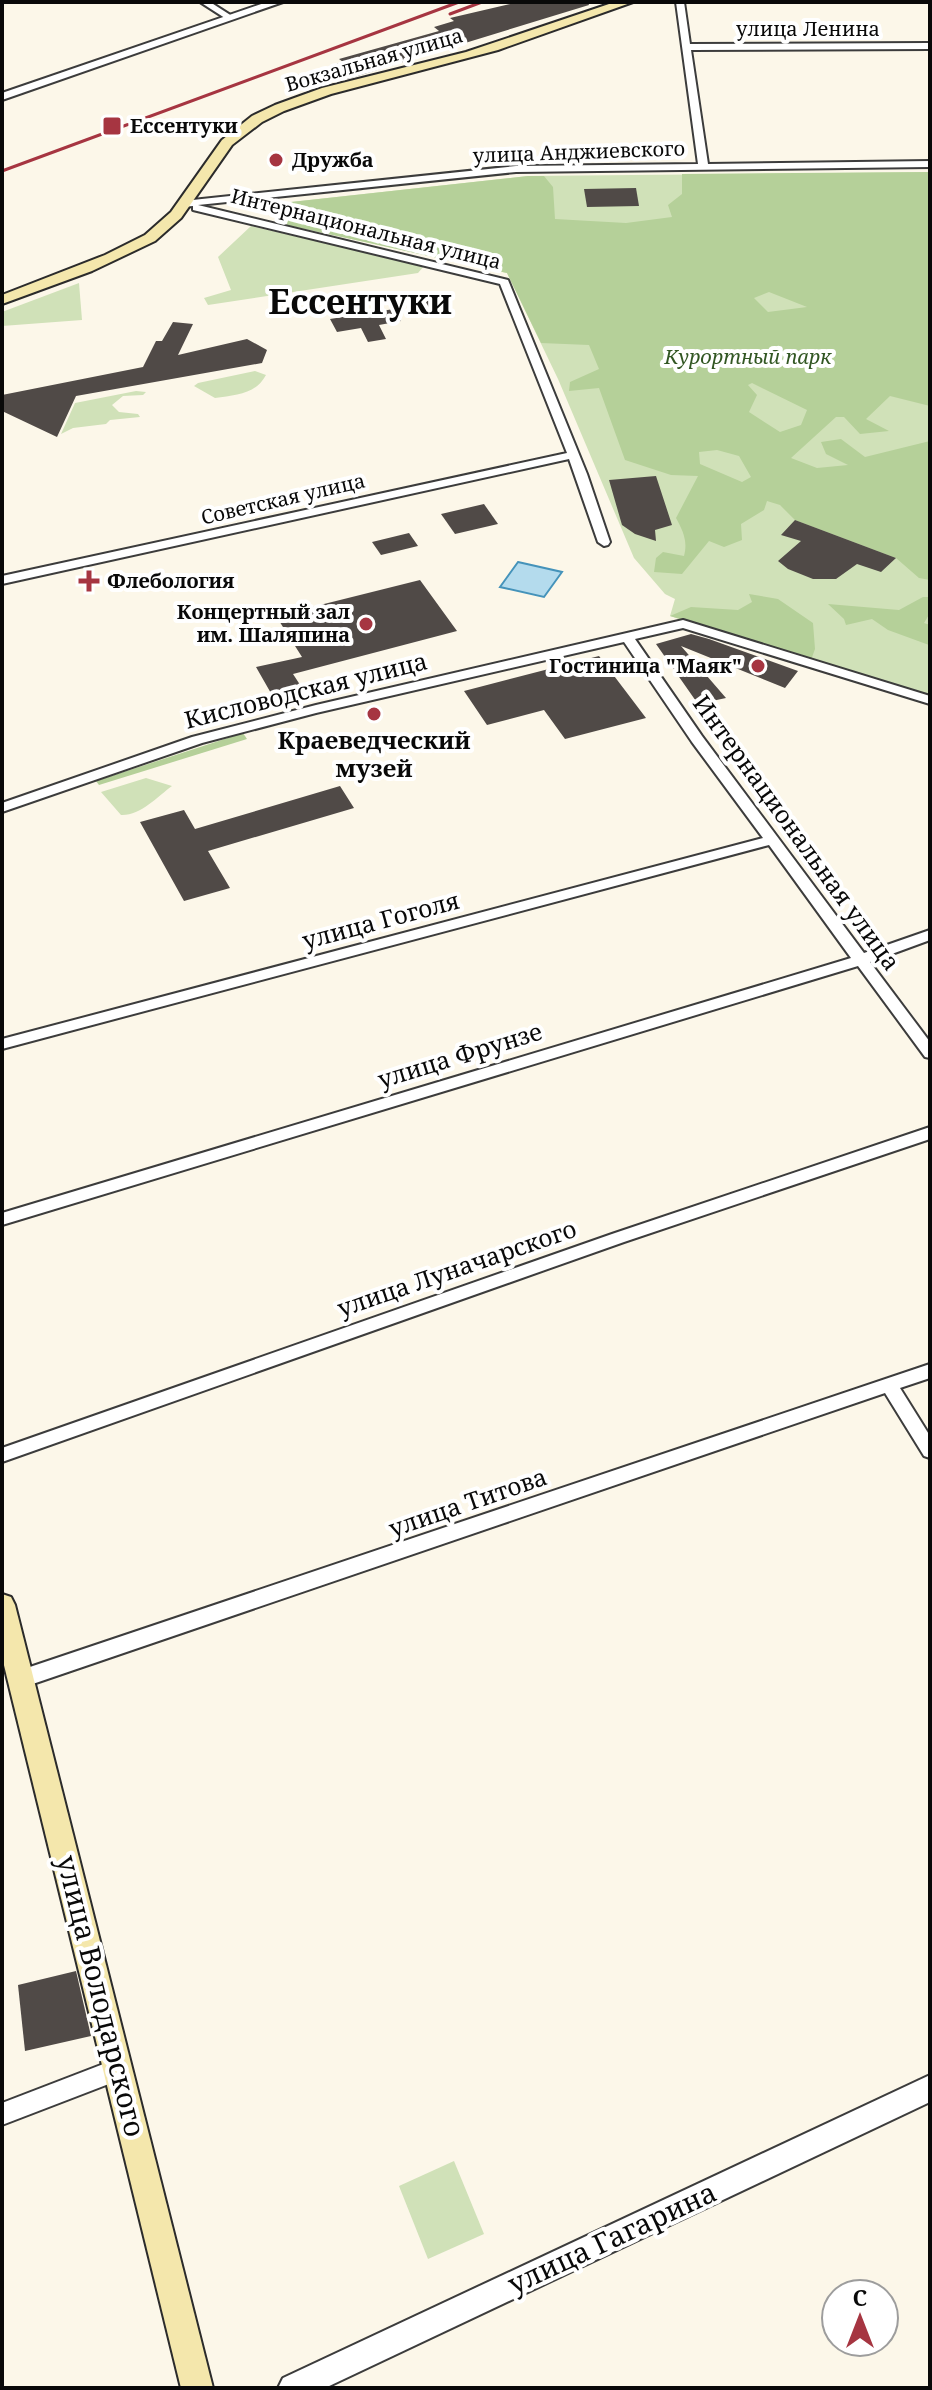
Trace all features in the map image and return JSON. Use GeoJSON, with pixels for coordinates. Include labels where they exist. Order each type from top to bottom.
{"type":"FeatureCollection","features":[{"type":"Feature","properties":{"kind":"main road","name":"Вокзальная улица"},"geometry":{"type":"LineString","coordinates":[[2,300],[161,231],[226,141],[280,108],[336,88],[452,60],[627,2]]}},
{"type":"Feature","properties":{"kind":"main road","name":"улица Володарского"},"geometry":{"type":"LineString","coordinates":[[2,1605],[197,2388]]}},
{"type":"Feature","properties":{"kind":"street"},"geometry":{"type":"LineString","coordinates":[[204,2],[231,18]]}},
{"type":"Feature","properties":{"kind":"street"},"geometry":{"type":"LineString","coordinates":[[2,97],[278,2]]}},
{"type":"Feature","properties":{"kind":"street"},"geometry":{"type":"LineString","coordinates":[[680,2],[703,166]]}},
{"type":"Feature","properties":{"kind":"street","name":"улица Ленина"},"geometry":{"type":"LineString","coordinates":[[687,47],[930,46]]}},
{"type":"Feature","properties":{"kind":"street","name":"улица Анджиевского"},"geometry":{"type":"LineString","coordinates":[[183,204],[516,169],[930,164]]}},
{"type":"Feature","properties":{"kind":"street","name":"Интернациональная улица"},"geometry":{"type":"LineString","coordinates":[[183,204],[504,282],[604,542]]}},
{"type":"Feature","properties":{"kind":"street","name":"Советская улица"},"geometry":{"type":"LineString","coordinates":[[2,580],[572,455]]}},
{"type":"Feature","properties":{"kind":"street","name":"Кисловодская улица"},"geometry":{"type":"LineString","coordinates":[[2,808],[197,740],[316,709],[683,624],[930,700]]}},
{"type":"Feature","properties":{"kind":"street","name":"Интернациональная улица"},"geometry":{"type":"LineString","coordinates":[[627,637],[930,1053]]}},
{"type":"Feature","properties":{"kind":"street","name":"улица Гоголя"},"geometry":{"type":"LineString","coordinates":[[2,1044],[772,840]]}},
{"type":"Feature","properties":{"kind":"street","name":"улица Фрунзе"},"geometry":{"type":"LineString","coordinates":[[2,1219],[863,960],[930,935]]}},
{"type":"Feature","properties":{"kind":"street","name":"улица Луначарского"},"geometry":{"type":"LineString","coordinates":[[2,1455],[603,1243],[930,1133]]}},
{"type":"Feature","properties":{"kind":"street","name":"улица Титова"},"geometry":{"type":"LineString","coordinates":[[21,1679],[930,1371]]}},
{"type":"Feature","properties":{"kind":"street"},"geometry":{"type":"LineString","coordinates":[[890,1386],[930,1451]]}},
{"type":"Feature","properties":{"kind":"street"},"geometry":{"type":"LineString","coordinates":[[2,2114],[119,2069]]}},
{"type":"Feature","properties":{"kind":"street","name":"улица Гагарина"},"geometry":{"type":"LineString","coordinates":[[293,2388],[930,2088]]}},
{"type":"Feature","properties":{"kind":"green space","name":"Курортный парк"},"geometry":{"type":"Polygon","coordinates":[[[930,172],[930,695],[670,616],[675,599],[665,594],[634,558],[558,379],[507,273],[287,225],[291,202],[528,176],[930,172]]]}},
{"type":"Feature","properties":{"kind":"green space","name":"Курортный парк"},"geometry":{"type":"Polygon","coordinates":[[[930,172],[930,406],[890,396],[866,419],[889,431],[860,434],[844,417],[836,417],[791,458],[817,468],[848,465],[826,454],[821,442],[841,439],[865,457],[930,441],[930,580],[919,578],[896,558],[795,520],[780,505],[767,501],[764,510],[741,524],[742,540],[724,547],[709,541],[682,574],[654,572],[656,558],[663,552],[684,556],[684,536],[676,518],[698,476],[671,475],[625,460],[599,388],[569,391],[570,382],[599,369],[589,345],[541,343],[507,273],[287,225],[291,202],[528,176],[544,176],[553,187],[555,219],[626,223],[672,217],[668,205],[682,194],[682,174],[930,172]],[[769,292],[754,298],[768,312],[807,307],[769,292]],[[752,383],[748,385],[757,395],[749,412],[780,432],[801,425],[807,410],[752,383]],[[717,450],[699,452],[700,464],[742,482],[751,477],[739,456],[717,450]]]}},
{"type":"Feature","properties":{"kind":"green space"},"geometry":{"type":"Polygon","coordinates":[[[251,226],[424,266],[418,273],[208,305],[204,298],[231,290],[218,257],[251,226]]]}},
{"type":"Feature","properties":{"kind":"green space"},"geometry":{"type":"Polygon","coordinates":[[[79,283],[82,320],[2,326],[2,312],[79,283]]]}},
{"type":"Feature","properties":{"kind":"green space"},"geometry":{"type":"Polygon","coordinates":[[[255,371],[266,375],[257,386],[238,394],[215,398],[194,386],[198,383],[255,371]]]}},
{"type":"Feature","properties":{"kind":"green space"},"geometry":{"type":"Polygon","coordinates":[[[136,391],[146,392],[143,395],[123,396],[112,405],[119,412],[138,414],[140,417],[110,420],[106,424],[73,428],[61,434],[75,403],[136,391]]]}},
{"type":"Feature","properties":{"kind":"green space"},"geometry":{"type":"Polygon","coordinates":[[[749,594],[778,599],[813,623],[815,649],[811,660],[670,616],[691,607],[738,610],[752,602],[749,594]]]}},
{"type":"Feature","properties":{"kind":"green space"},"geometry":{"type":"Polygon","coordinates":[[[923,597],[930,597],[930,613],[924,623],[930,625],[929,645],[888,630],[872,619],[846,625],[828,604],[899,610],[923,597]]]}},
{"type":"Feature","properties":{"kind":"green space"},"geometry":{"type":"Polygon","coordinates":[[[243,733],[247,739],[99,785],[96,781],[243,733]]]}},
{"type":"Feature","properties":{"kind":"green space"},"geometry":{"type":"Polygon","coordinates":[[[146,778],[172,786],[135,812],[121,815],[101,792],[146,778]]]}},
{"type":"Feature","properties":{"kind":"green space"},"geometry":{"type":"Polygon","coordinates":[[[454,2161],[484,2234],[428,2259],[399,2186],[454,2161]]]}},
{"type":"Feature","properties":{"kind":"water"},"geometry":{"type":"Polygon","coordinates":[[[518,562],[562,572],[544,597],[500,587],[518,562]]]}},
{"type":"Feature","properties":{"kind":"building"},"geometry":{"type":"Polygon","coordinates":[[[519,2],[588,2],[589,5],[351,78],[309,87],[297,75],[331,68],[329,66],[343,62],[339,59],[439,31],[434,27],[454,21],[450,18],[519,2]]]}},
{"type":"Feature","properties":{"kind":"building"},"geometry":{"type":"Polygon","coordinates":[[[636,188],[639,206],[587,207],[584,189],[636,188]]]}},
{"type":"Feature","properties":{"kind":"building"},"geometry":{"type":"Polygon","coordinates":[[[443,293],[450,307],[411,312],[404,298],[443,293]]]}},
{"type":"Feature","properties":{"kind":"building"},"geometry":{"type":"Polygon","coordinates":[[[394,309],[401,321],[379,325],[386,339],[368,342],[361,328],[337,332],[330,319],[394,309]]]}},
{"type":"Feature","properties":{"kind":"building"},"geometry":{"type":"Polygon","coordinates":[[[173,322],[193,324],[178,355],[247,339],[267,350],[262,363],[76,396],[57,437],[2,411],[2,395],[143,367],[156,341],[162,341],[173,322]]]}},
{"type":"Feature","properties":{"kind":"building"},"geometry":{"type":"Polygon","coordinates":[[[656,476],[672,525],[655,530],[656,541],[635,534],[622,525],[609,480],[656,476]]]}},
{"type":"Feature","properties":{"kind":"building"},"geometry":{"type":"Polygon","coordinates":[[[484,504],[498,524],[455,534],[441,514],[484,504]]]}},
{"type":"Feature","properties":{"kind":"building"},"geometry":{"type":"Polygon","coordinates":[[[795,520],[896,558],[881,572],[857,564],[836,579],[813,579],[788,569],[778,561],[801,541],[781,535],[795,520]]]}},
{"type":"Feature","properties":{"kind":"building"},"geometry":{"type":"Polygon","coordinates":[[[409,533],[418,546],[381,555],[372,542],[409,533]]]}},
{"type":"Feature","properties":{"kind":"building","name":"Концертный зал им. Шаляпина"},"geometry":{"type":"Polygon","coordinates":[[[420,580],[457,631],[293,674],[306,694],[276,702],[256,667],[302,657],[276,616],[420,580]]]}},
{"type":"Feature","properties":{"kind":"building","name":"Гостиница \"Маяк\""},"geometry":{"type":"Polygon","coordinates":[[[691,634],[798,671],[785,688],[681,646],[726,698],[698,704],[656,644],[691,634]]]}},
{"type":"Feature","properties":{"kind":"building"},"geometry":{"type":"Polygon","coordinates":[[[599,656],[646,718],[565,739],[544,710],[487,725],[464,691],[599,656]]]}},
{"type":"Feature","properties":{"kind":"building"},"geometry":{"type":"Polygon","coordinates":[[[340,786],[354,808],[208,851],[230,888],[184,901],[140,822],[184,810],[195,829],[340,786]]]}},
{"type":"Feature","properties":{"kind":"building"},"geometry":{"type":"Polygon","coordinates":[[[76,1971],[91,2036],[25,2051],[18,1985],[76,1971]]]}},
{"type":"Feature","properties":{"kind":"railway"},"geometry":{"type":"LineString","coordinates":[[2,171],[459,2]]}},
{"type":"Feature","properties":{"kind":"railway"},"geometry":{"type":"LineString","coordinates":[[450,14],[482,2]]}},
{"type":"Feature","properties":{"kind":"place","name":"Ессентуки"},"geometry":{"type":"Point","coordinates":[112,126]}},
{"type":"Feature","properties":{"kind":"place","name":"Дружба"},"geometry":{"type":"Point","coordinates":[276,160]}},
{"type":"Feature","properties":{"kind":"place","name":"Флебология"},"geometry":{"type":"Point","coordinates":[89,581]}},
{"type":"Feature","properties":{"kind":"place","name":"Концертный зал им. Шаляпина"},"geometry":{"type":"Point","coordinates":[366,624]}},
{"type":"Feature","properties":{"kind":"place","name":"Гостиница \"Маяк\""},"geometry":{"type":"Point","coordinates":[758,666]}},
{"type":"Feature","properties":{"kind":"place","name":"Краеведческий музей"},"geometry":{"type":"Point","coordinates":[374,714]}},
{"type":"Feature","properties":{"kind":"district","name":"Ессентуки"},"geometry":{"type":"Point","coordinates":[360,302]}}]}
